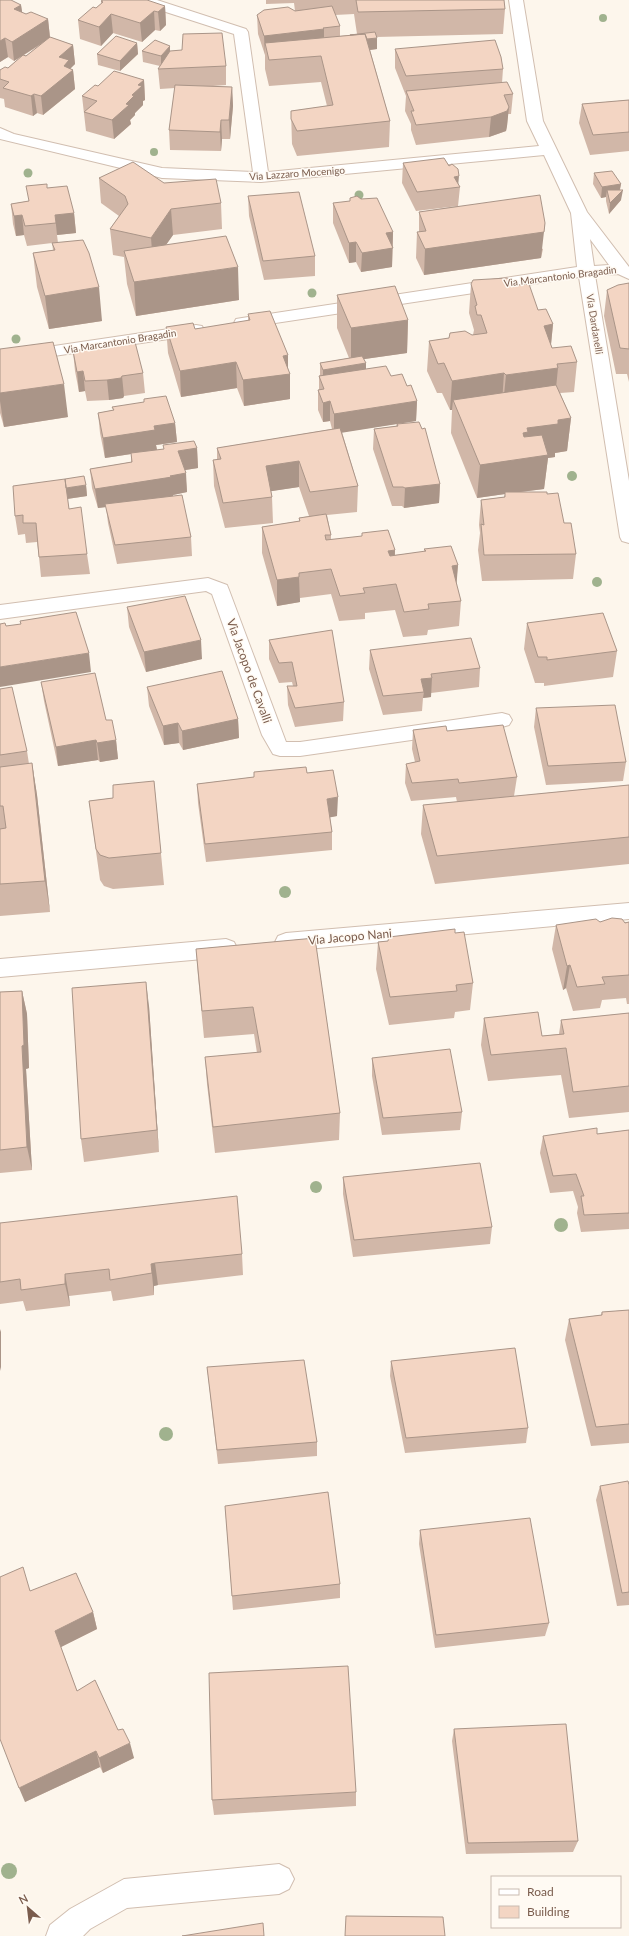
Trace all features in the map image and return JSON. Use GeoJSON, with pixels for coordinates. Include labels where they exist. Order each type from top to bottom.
{"type":"FeatureCollection","features":[{"type":"Feature","properties":{"kind":"street"},"geometry":{"type":"LineString","coordinates":[[143,0],[241,32],[261,177]]}},
{"type":"Feature","properties":{"kind":"street","name":"Via Dardanelli"},"geometry":{"type":"LineString","coordinates":[[516,0],[536,121],[579,212],[586,271],[629,537]]}},
{"type":"Feature","properties":{"kind":"street","name":"Via Lazzaro Mocenigo"},"geometry":{"type":"LineString","coordinates":[[0,133],[9,137],[162,173],[261,177],[549,150]]}},
{"type":"Feature","properties":{"kind":"street","name":"Via Marcantonio Bragadin"},"geometry":{"type":"LineString","coordinates":[[579,212],[625,271]]}},
{"type":"Feature","properties":{"kind":"street","name":"Via Marcantonio Bragadin"},"geometry":{"type":"LineString","coordinates":[[0,360],[586,271],[625,271]]}},
{"type":"Feature","properties":{"kind":"street","name":"Via Jacopo de Cavalli"},"geometry":{"type":"LineString","coordinates":[[0,612],[208,584],[220,590],[272,735],[280,749],[300,749],[502,720]]}},
{"type":"Feature","properties":{"kind":"street","name":"Via Jacopo Nani"},"geometry":{"type":"LineString","coordinates":[[0,968],[629,912]]}},
{"type":"Feature","properties":{"kind":"street"},"geometry":{"type":"LineString","coordinates":[[61,1936],[80,1919],[124,1894],[279,1879]]}},
{"type":"Feature","properties":{"kind":"building"},"geometry":{"type":"Polygon","coordinates":[[[0,0],[11,0],[21,5],[14,9],[26,14],[31,12],[48,19],[12,42],[5,38],[0,41],[0,0]]]}},
{"type":"Feature","properties":{"kind":"building"},"geometry":{"type":"Polygon","coordinates":[[[147,0],[165,6],[158,12],[154,11],[140,23],[111,14],[99,27],[78,20],[93,7],[96,8],[103,2],[101,1],[147,0]]]}},
{"type":"Feature","properties":{"kind":"building"},"geometry":{"type":"Polygon","coordinates":[[[356,0],[504,0],[505,9],[358,12],[356,0]]]}},
{"type":"Feature","properties":{"kind":"building"},"geometry":{"type":"Polygon","coordinates":[[[332,6],[340,26],[323,28],[324,29],[264,36],[257,15],[264,10],[288,7],[295,11],[332,6]]]}},
{"type":"Feature","properties":{"kind":"building"},"geometry":{"type":"Polygon","coordinates":[[[375,32],[377,38],[367,39],[365,34],[350,35],[375,32]]]}},
{"type":"Feature","properties":{"kind":"building"},"geometry":{"type":"Polygon","coordinates":[[[222,33],[226,66],[158,69],[170,51],[182,50],[183,34],[222,33]]]}},
{"type":"Feature","properties":{"kind":"building"},"geometry":{"type":"Polygon","coordinates":[[[365,34],[390,121],[297,131],[291,119],[291,111],[333,105],[321,56],[269,60],[265,43],[365,34]]]}},
{"type":"Feature","properties":{"kind":"building"},"geometry":{"type":"Polygon","coordinates":[[[116,36],[137,43],[120,61],[97,54],[116,36]]]}},
{"type":"Feature","properties":{"kind":"building"},"geometry":{"type":"Polygon","coordinates":[[[50,37],[73,45],[59,57],[69,60],[64,66],[73,70],[41,96],[34,94],[31,96],[3,88],[9,82],[0,79],[0,70],[5,67],[8,68],[23,55],[26,56],[50,37]]]}},
{"type":"Feature","properties":{"kind":"building"},"geometry":{"type":"Polygon","coordinates":[[[155,40],[170,46],[161,56],[142,51],[155,40]]]}},
{"type":"Feature","properties":{"kind":"building"},"geometry":{"type":"Polygon","coordinates":[[[495,40],[501,57],[503,69],[406,76],[395,49],[495,40]]]}},
{"type":"Feature","properties":{"kind":"building"},"geometry":{"type":"Polygon","coordinates":[[[114,71],[144,80],[138,85],[142,86],[132,95],[134,96],[126,104],[129,105],[112,120],[84,112],[97,101],[82,96],[95,85],[98,86],[114,71]]]}},
{"type":"Feature","properties":{"kind":"building"},"geometry":{"type":"Polygon","coordinates":[[[507,82],[513,94],[504,95],[509,107],[507,111],[491,117],[416,125],[411,111],[414,111],[406,91],[507,82]]]}},
{"type":"Feature","properties":{"kind":"building"},"geometry":{"type":"Polygon","coordinates":[[[175,85],[232,87],[229,120],[221,120],[220,132],[169,130],[175,85]]]}},
{"type":"Feature","properties":{"kind":"building"},"geometry":{"type":"Polygon","coordinates":[[[629,100],[629,132],[593,135],[582,104],[629,100]]]}},
{"type":"Feature","properties":{"kind":"building"},"geometry":{"type":"Polygon","coordinates":[[[444,158],[449,166],[452,164],[458,169],[459,176],[454,177],[460,187],[417,192],[403,163],[444,158]]]}},
{"type":"Feature","properties":{"kind":"building"},"geometry":{"type":"Polygon","coordinates":[[[133,162],[164,183],[216,179],[221,203],[171,209],[151,238],[110,229],[128,204],[125,196],[99,178],[133,162]]]}},
{"type":"Feature","properties":{"kind":"building"},"geometry":{"type":"Polygon","coordinates":[[[612,171],[621,184],[602,187],[594,173],[612,171]]]}},
{"type":"Feature","properties":{"kind":"building"},"geometry":{"type":"Polygon","coordinates":[[[47,184],[47,188],[67,186],[74,213],[55,215],[56,223],[25,226],[22,215],[14,216],[11,204],[29,201],[26,186],[47,184]]]}},
{"type":"Feature","properties":{"kind":"building"},"geometry":{"type":"Polygon","coordinates":[[[607,190],[623,190],[610,203],[607,190]]]}},
{"type":"Feature","properties":{"kind":"building"},"geometry":{"type":"Polygon","coordinates":[[[299,192],[315,256],[263,261],[248,196],[299,192]]]}},
{"type":"Feature","properties":{"kind":"building"},"geometry":{"type":"Polygon","coordinates":[[[540,195],[545,223],[544,232],[425,249],[417,232],[426,231],[419,212],[540,195]]]}},
{"type":"Feature","properties":{"kind":"building"},"geometry":{"type":"Polygon","coordinates":[[[357,196],[361,199],[377,198],[393,232],[386,233],[393,248],[362,253],[356,242],[349,243],[333,203],[350,201],[350,198],[357,196]]]}},
{"type":"Feature","properties":{"kind":"building"},"geometry":{"type":"Polygon","coordinates":[[[226,236],[238,267],[134,282],[124,251],[226,236]]]}},
{"type":"Feature","properties":{"kind":"building"},"geometry":{"type":"Polygon","coordinates":[[[83,240],[89,253],[99,287],[45,296],[33,253],[55,250],[52,243],[83,240]]]}},
{"type":"Feature","properties":{"kind":"building"},"geometry":{"type":"Polygon","coordinates":[[[507,278],[517,282],[518,285],[529,284],[538,310],[546,309],[553,324],[544,326],[552,348],[571,346],[577,362],[557,364],[558,368],[506,375],[504,373],[452,381],[444,363],[438,364],[429,341],[449,338],[450,333],[465,331],[472,335],[487,333],[481,315],[477,315],[475,306],[477,305],[471,284],[473,280],[507,278]]]}},
{"type":"Feature","properties":{"kind":"building"},"geometry":{"type":"Polygon","coordinates":[[[629,283],[629,349],[620,348],[607,290],[618,285],[629,283]]]}},
{"type":"Feature","properties":{"kind":"building"},"geometry":{"type":"Polygon","coordinates":[[[395,286],[408,320],[351,328],[337,295],[395,286]]]}},
{"type":"Feature","properties":{"kind":"building"},"geometry":{"type":"Polygon","coordinates":[[[270,311],[288,355],[283,356],[290,374],[243,380],[236,362],[180,371],[166,327],[193,323],[195,329],[250,320],[248,314],[270,311]]]}},
{"type":"Feature","properties":{"kind":"building"},"geometry":{"type":"Polygon","coordinates":[[[53,342],[64,384],[0,393],[0,349],[53,342]]]}},
{"type":"Feature","properties":{"kind":"building"},"geometry":{"type":"Polygon","coordinates":[[[135,342],[143,373],[107,380],[85,381],[83,371],[77,372],[73,351],[135,342]]]}},
{"type":"Feature","properties":{"kind":"building"},"geometry":{"type":"Polygon","coordinates":[[[362,356],[366,363],[323,370],[320,363],[362,356]]]}},
{"type":"Feature","properties":{"kind":"building"},"geometry":{"type":"Polygon","coordinates":[[[386,366],[391,376],[402,374],[407,386],[411,385],[417,401],[334,414],[330,401],[323,403],[318,390],[324,389],[319,376],[386,366]]]}},
{"type":"Feature","properties":{"kind":"building"},"geometry":{"type":"Polygon","coordinates":[[[556,385],[571,418],[558,420],[558,424],[527,428],[528,432],[523,433],[524,437],[542,435],[548,455],[480,465],[453,400],[556,385]]]}},
{"type":"Feature","properties":{"kind":"building"},"geometry":{"type":"Polygon","coordinates":[[[166,396],[175,423],[154,426],[155,430],[103,438],[98,413],[114,410],[112,407],[144,402],[144,399],[166,396]]]}},
{"type":"Feature","properties":{"kind":"building"},"geometry":{"type":"Polygon","coordinates":[[[419,422],[422,429],[425,428],[440,484],[405,488],[393,487],[374,429],[398,426],[397,424],[419,422]]]}},
{"type":"Feature","properties":{"kind":"building"},"geometry":{"type":"Polygon","coordinates":[[[340,428],[358,486],[310,492],[299,461],[266,466],[272,497],[223,503],[213,460],[221,459],[217,448],[340,428]]]}},
{"type":"Feature","properties":{"kind":"building"},"geometry":{"type":"Polygon","coordinates":[[[194,441],[197,448],[178,451],[186,473],[170,476],[172,477],[95,489],[90,469],[132,462],[131,453],[164,449],[163,445],[194,441]]]}},
{"type":"Feature","properties":{"kind":"building"},"geometry":{"type":"Polygon","coordinates":[[[84,476],[86,485],[66,488],[65,479],[84,476]]]}},
{"type":"Feature","properties":{"kind":"building"},"geometry":{"type":"Polygon","coordinates":[[[65,479],[69,509],[81,507],[87,554],[39,557],[36,523],[23,523],[23,515],[15,516],[13,486],[65,479]]]}},
{"type":"Feature","properties":{"kind":"building"},"geometry":{"type":"Polygon","coordinates":[[[505,492],[547,492],[547,494],[558,493],[564,523],[571,523],[576,554],[484,555],[481,524],[484,525],[481,500],[505,497],[505,492]]]}},
{"type":"Feature","properties":{"kind":"building"},"geometry":{"type":"Polygon","coordinates":[[[182,495],[191,537],[115,545],[105,504],[182,495]]]}},
{"type":"Feature","properties":{"kind":"building"},"geometry":{"type":"Polygon","coordinates":[[[326,514],[331,535],[325,535],[326,540],[362,536],[362,533],[388,530],[395,550],[388,551],[390,556],[426,551],[424,549],[451,546],[458,565],[452,566],[461,601],[428,604],[429,609],[404,612],[396,584],[363,588],[365,593],[340,596],[331,569],[299,573],[299,577],[277,580],[262,527],[300,521],[299,518],[326,514]]]}},
{"type":"Feature","properties":{"kind":"building"},"geometry":{"type":"Polygon","coordinates":[[[185,596],[201,640],[144,652],[127,607],[185,596]]]}},
{"type":"Feature","properties":{"kind":"building"},"geometry":{"type":"Polygon","coordinates":[[[76,612],[89,653],[0,667],[0,624],[5,623],[6,626],[21,624],[20,621],[76,612]]]}},
{"type":"Feature","properties":{"kind":"building"},"geometry":{"type":"Polygon","coordinates":[[[603,613],[617,651],[547,660],[547,657],[538,657],[527,623],[603,613]]]}},
{"type":"Feature","properties":{"kind":"building"},"geometry":{"type":"Polygon","coordinates":[[[332,630],[344,702],[295,708],[287,686],[297,686],[292,662],[279,663],[269,640],[332,630]]]}},
{"type":"Feature","properties":{"kind":"building"},"geometry":{"type":"Polygon","coordinates":[[[471,638],[480,668],[431,674],[432,678],[421,679],[424,692],[383,696],[370,650],[471,638]]]}},
{"type":"Feature","properties":{"kind":"building"},"geometry":{"type":"Polygon","coordinates":[[[222,671],[238,719],[182,731],[178,723],[163,726],[147,687],[222,671]]]}},
{"type":"Feature","properties":{"kind":"building"},"geometry":{"type":"Polygon","coordinates":[[[95,673],[106,720],[112,720],[116,740],[97,743],[96,740],[56,747],[41,682],[95,673]]]}},
{"type":"Feature","properties":{"kind":"building"},"geometry":{"type":"Polygon","coordinates":[[[12,687],[27,751],[0,755],[0,689],[12,687]]]}},
{"type":"Feature","properties":{"kind":"building"},"geometry":{"type":"Polygon","coordinates":[[[615,705],[626,762],[548,766],[536,708],[615,705]]]}},
{"type":"Feature","properties":{"kind":"building"},"geometry":{"type":"Polygon","coordinates":[[[503,725],[517,777],[459,783],[458,779],[412,783],[406,764],[420,761],[413,730],[446,726],[447,731],[503,725]]]}},
{"type":"Feature","properties":{"kind":"building"},"geometry":{"type":"Polygon","coordinates":[[[32,763],[45,881],[0,884],[0,829],[6,828],[3,806],[0,806],[0,767],[32,763]]]}},
{"type":"Feature","properties":{"kind":"building"},"geometry":{"type":"Polygon","coordinates":[[[306,767],[307,773],[333,770],[338,797],[327,799],[332,832],[205,844],[197,784],[254,777],[254,772],[306,767]]]}},
{"type":"Feature","properties":{"kind":"building"},"geometry":{"type":"Polygon","coordinates":[[[154,781],[161,853],[109,858],[100,855],[96,849],[89,801],[113,798],[113,785],[154,781]]]}},
{"type":"Feature","properties":{"kind":"building"},"geometry":{"type":"Polygon","coordinates":[[[629,785],[629,837],[437,856],[423,805],[629,785]]]}},
{"type":"Feature","properties":{"kind":"building"},"geometry":{"type":"Polygon","coordinates":[[[612,918],[622,919],[625,923],[629,922],[629,975],[602,977],[605,984],[577,987],[570,965],[567,966],[556,925],[596,919],[600,922],[612,918]]]}},
{"type":"Feature","properties":{"kind":"building"},"geometry":{"type":"Polygon","coordinates":[[[455,929],[455,933],[464,932],[473,983],[456,985],[457,991],[390,997],[378,942],[388,941],[389,937],[455,929]]]}},
{"type":"Feature","properties":{"kind":"building"},"geometry":{"type":"Polygon","coordinates":[[[315,938],[340,1113],[213,1127],[205,1057],[261,1052],[253,1007],[202,1011],[196,949],[315,938]]]}},
{"type":"Feature","properties":{"kind":"building"},"geometry":{"type":"Polygon","coordinates":[[[146,982],[157,1130],[81,1139],[72,988],[146,982]]]}},
{"type":"Feature","properties":{"kind":"building"},"geometry":{"type":"Polygon","coordinates":[[[22,991],[24,1045],[22,1046],[27,1147],[0,1150],[0,992],[22,991]]]}},
{"type":"Feature","properties":{"kind":"building"},"geometry":{"type":"Polygon","coordinates":[[[538,1012],[542,1036],[564,1034],[561,1020],[629,1013],[629,1086],[573,1092],[566,1048],[491,1055],[484,1018],[538,1012]]]}},
{"type":"Feature","properties":{"kind":"building"},"geometry":{"type":"Polygon","coordinates":[[[450,1049],[462,1112],[383,1118],[372,1058],[450,1049]]]}},
{"type":"Feature","properties":{"kind":"building"},"geometry":{"type":"Polygon","coordinates":[[[597,1128],[597,1134],[629,1130],[629,1213],[584,1215],[581,1196],[584,1196],[576,1174],[553,1176],[543,1136],[597,1128]]]}},
{"type":"Feature","properties":{"kind":"building"},"geometry":{"type":"Polygon","coordinates":[[[480,1163],[492,1227],[354,1240],[343,1177],[480,1163]]]}},
{"type":"Feature","properties":{"kind":"building"},"geometry":{"type":"Polygon","coordinates":[[[237,1196],[242,1254],[155,1263],[151,1264],[152,1273],[110,1280],[109,1269],[65,1274],[65,1284],[21,1290],[20,1279],[0,1282],[0,1223],[237,1196]]]}},
{"type":"Feature","properties":{"kind":"building"},"geometry":{"type":"Polygon","coordinates":[[[629,1310],[629,1424],[596,1427],[569,1319],[602,1315],[602,1312],[629,1310]]]}},
{"type":"Feature","properties":{"kind":"building"},"geometry":{"type":"Polygon","coordinates":[[[515,1348],[528,1428],[406,1438],[391,1361],[515,1348]]]}},
{"type":"Feature","properties":{"kind":"building"},"geometry":{"type":"Polygon","coordinates":[[[304,1360],[317,1442],[217,1450],[207,1367],[304,1360]]]}},
{"type":"Feature","properties":{"kind":"building"},"geometry":{"type":"Polygon","coordinates":[[[628,1481],[629,1592],[622,1593],[600,1486],[628,1481]]]}},
{"type":"Feature","properties":{"kind":"building"},"geometry":{"type":"Polygon","coordinates":[[[328,1492],[340,1584],[232,1596],[225,1506],[328,1492]]]}},
{"type":"Feature","properties":{"kind":"building"},"geometry":{"type":"Polygon","coordinates":[[[530,1518],[549,1623],[436,1635],[420,1530],[530,1518]]]}},
{"type":"Feature","properties":{"kind":"building"},"geometry":{"type":"Polygon","coordinates":[[[23,1567],[30,1591],[76,1573],[93,1612],[55,1631],[77,1691],[95,1680],[118,1730],[123,1729],[130,1743],[99,1758],[96,1751],[19,1788],[0,1739],[0,1577],[23,1567]]]}},
{"type":"Feature","properties":{"kind":"building"},"geometry":{"type":"Polygon","coordinates":[[[348,1666],[356,1792],[212,1800],[209,1673],[348,1666]]]}},
{"type":"Feature","properties":{"kind":"building"},"geometry":{"type":"Polygon","coordinates":[[[566,1724],[578,1841],[468,1843],[454,1729],[566,1724]]]}},
{"type":"Feature","properties":{"kind":"building"},"geometry":{"type":"Polygon","coordinates":[[[346,1916],[443,1917],[445,1936],[345,1936],[346,1916]]]}},
{"type":"Feature","properties":{"kind":"building"},"geometry":{"type":"Polygon","coordinates":[[[263,1923],[264,1936],[182,1936],[263,1923]]]}}]}
